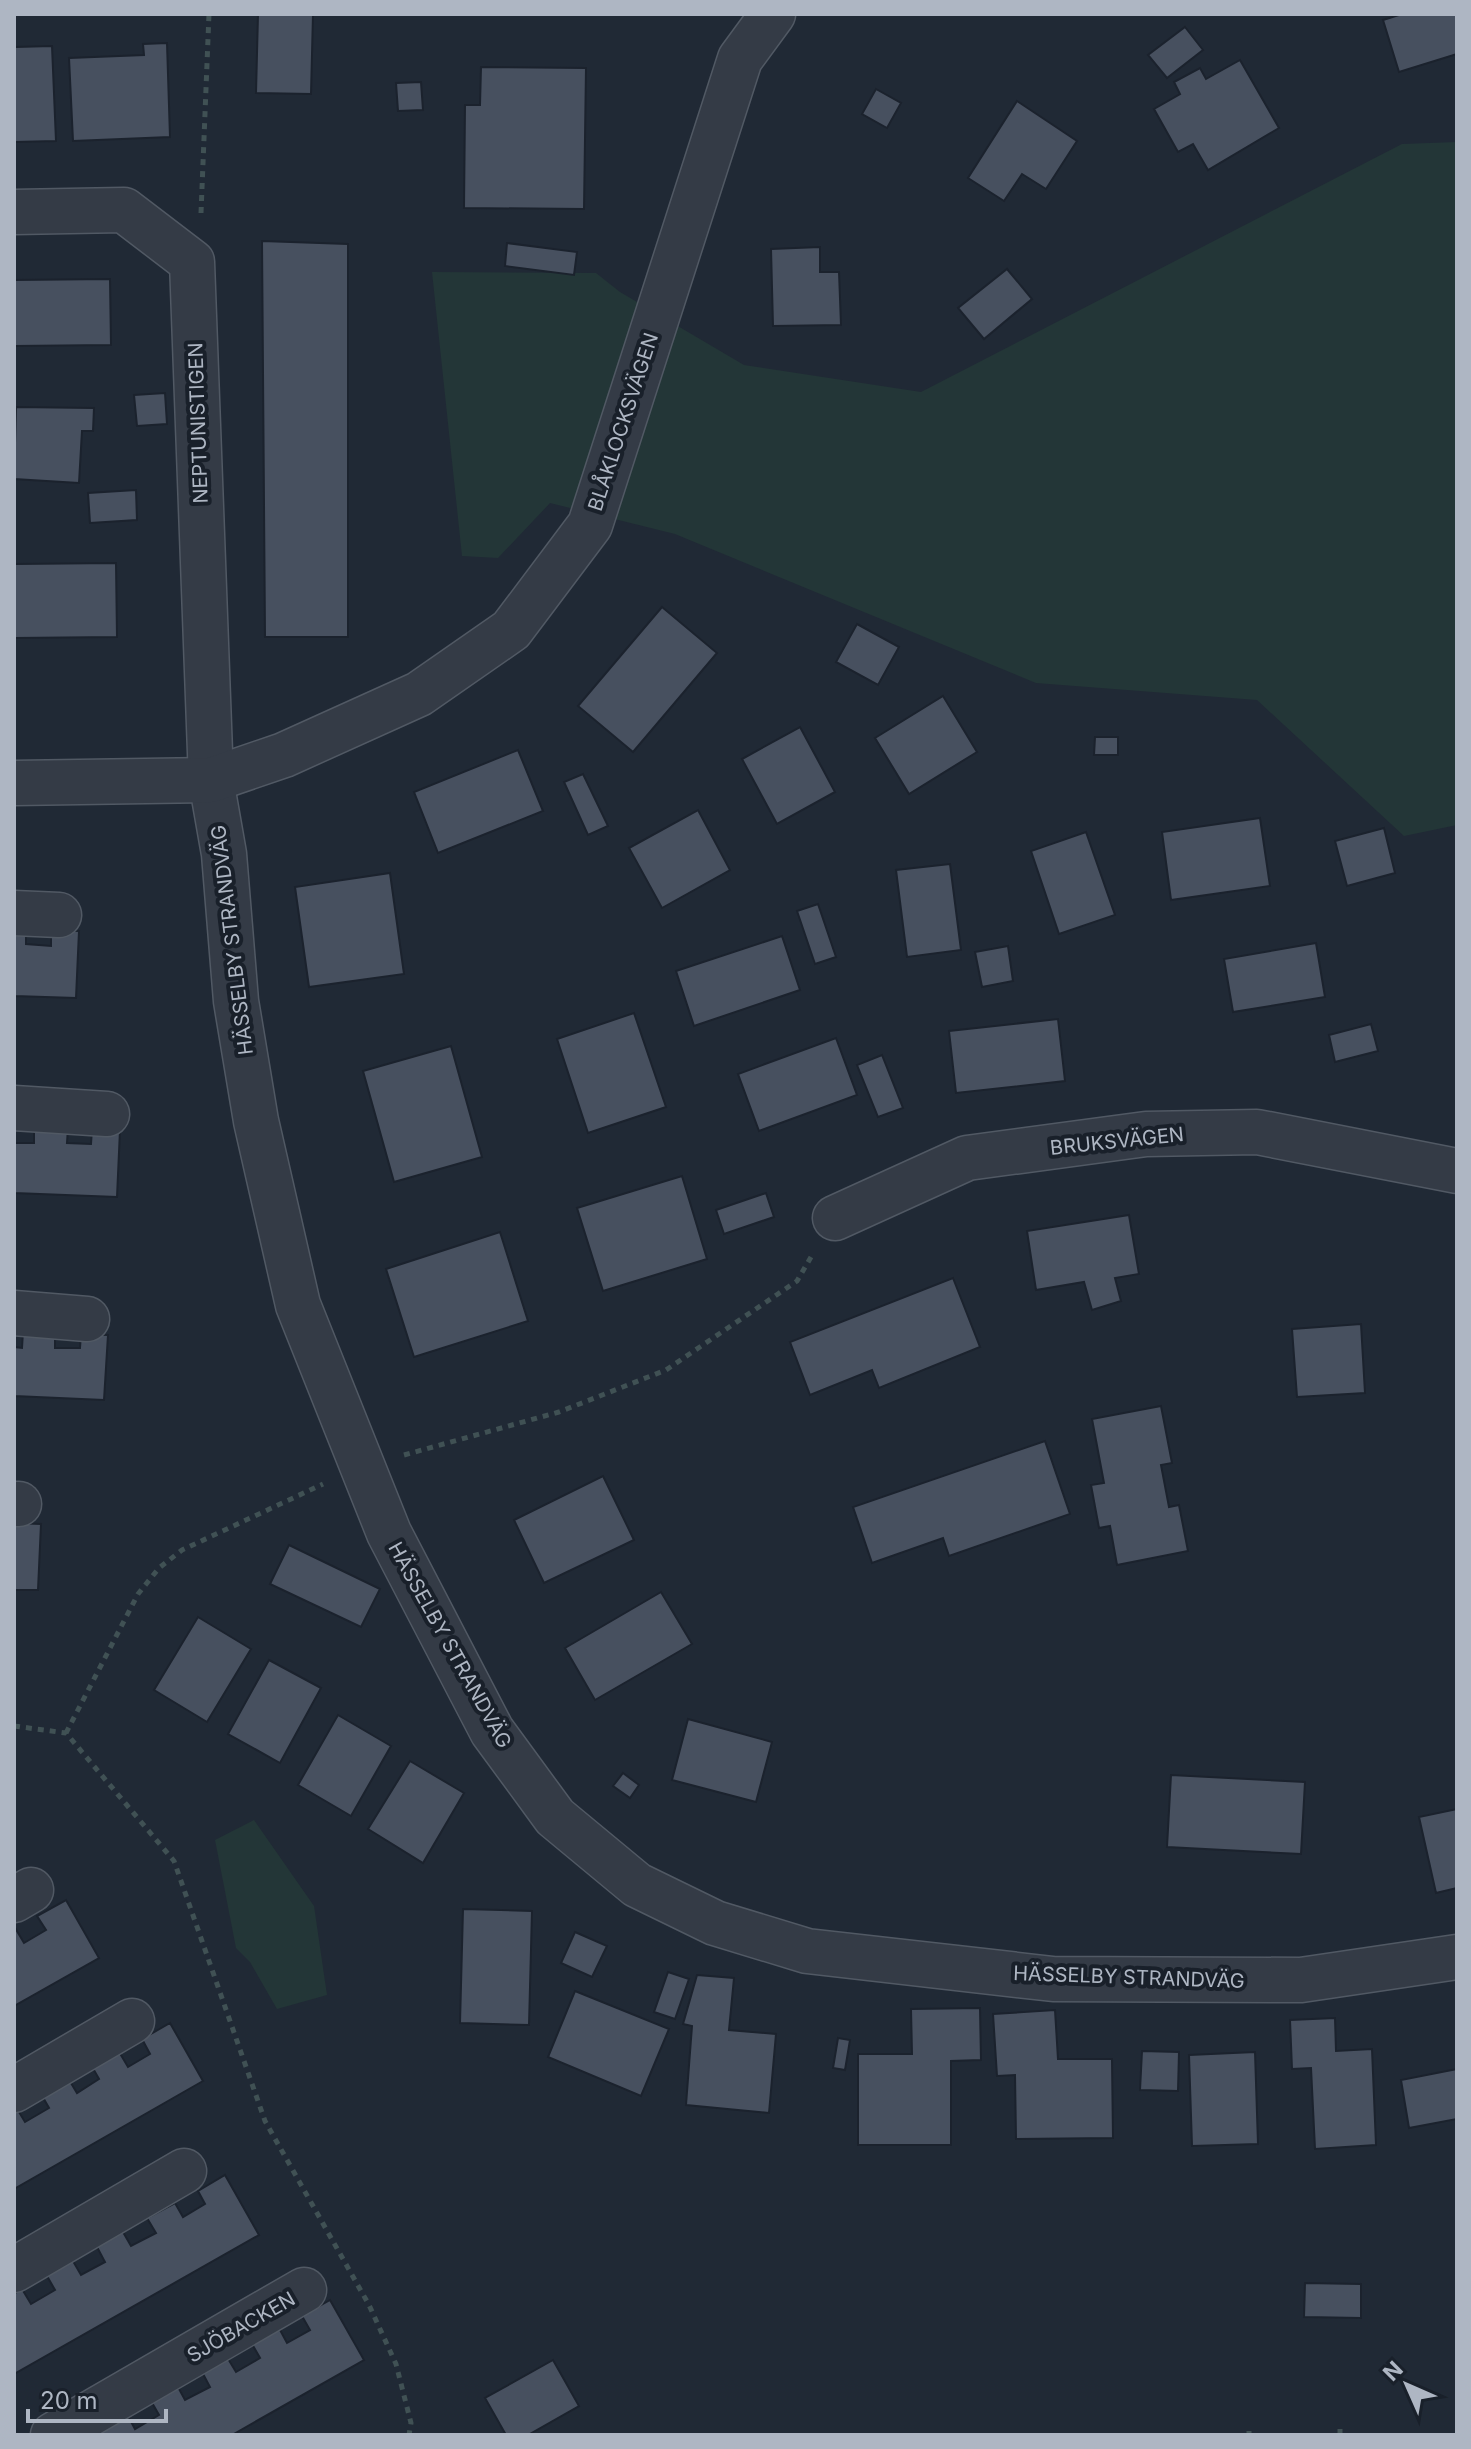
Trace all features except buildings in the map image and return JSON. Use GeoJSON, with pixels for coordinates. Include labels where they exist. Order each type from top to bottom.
{"type":"FeatureCollection","features":[{"type":"Feature","properties":{"kind":"street","name":"BLÅKLOCKSVÄGEN"},"geometry":{"type":"LineString","coordinates":[[14,783],[211,780],[284,755],[419,694],[511,630],[590,525],[740,59],[773,14]]}},
{"type":"Feature","properties":{"kind":"street"},"geometry":{"type":"LineString","coordinates":[[14,212],[124,210],[192,262]]}},
{"type":"Feature","properties":{"kind":"street","name":"NEPTUNISTIGEN"},"geometry":{"type":"LineString","coordinates":[[192,262],[211,780]]}},
{"type":"Feature","properties":{"kind":"street","name":"HÄSSELBY STRANDVÄG"},"geometry":{"type":"LineString","coordinates":[[211,780],[224,854],[236,1001],[260,1137],[298,1305],[389,1533],[492,1731],[555,1817],[637,1885],[715,1923],[807,1951],[1053,1979],[1301,1980],[1457,1957]]}},
{"type":"Feature","properties":{"kind":"street"},"geometry":{"type":"LineString","coordinates":[[14,913],[59,915]]}},
{"type":"Feature","properties":{"kind":"street"},"geometry":{"type":"LineString","coordinates":[[14,1108],[107,1114]]}},
{"type":"Feature","properties":{"kind":"street","name":"BRUKSVÄGEN"},"geometry":{"type":"LineString","coordinates":[[835,1218],[967,1158],[1146,1134],[1257,1132],[1457,1171]]}},
{"type":"Feature","properties":{"kind":"street"},"geometry":{"type":"LineString","coordinates":[[14,1313],[87,1319]]}},
{"type":"Feature","properties":{"kind":"street"},"geometry":{"type":"LineString","coordinates":[[14,2090],[132,2021]]}},
{"type":"Feature","properties":{"kind":"street"},"geometry":{"type":"LineString","coordinates":[[14,2270],[184,2171]]}},
{"type":"Feature","properties":{"kind":"street","name":"SJÖBACKEN"},"geometry":{"type":"LineString","coordinates":[[53,2435],[304,2290]]}},
{"type":"Feature","properties":{"kind":"path"},"geometry":{"type":"LineString","coordinates":[[192,262],[203,199],[209,14]]}},
{"type":"Feature","properties":{"kind":"path"},"geometry":{"type":"LineString","coordinates":[[66,1733],[138,1594],[159,1568],[182,1550],[363,1466],[559,1412],[666,1370],[797,1281],[835,1218]]}},
{"type":"Feature","properties":{"kind":"path"},"geometry":{"type":"LineString","coordinates":[[14,1726],[66,1733],[174,1861],[265,2121],[369,2305],[396,2364],[411,2423],[409,2435]]}},
{"type":"Feature","properties":{"kind":"shaded area"},"geometry":{"type":"Polygon","coordinates":[[[1457,142],[1457,825],[1404,836],[1257,700],[1036,683],[675,534],[550,503],[498,558],[462,556],[432,272],[596,273],[620,292],[744,365],[921,392],[1402,144],[1457,142]]]}},
{"type":"Feature","properties":{"kind":"shaded area"},"geometry":{"type":"Polygon","coordinates":[[[254,1820],[314,1906],[327,1995],[277,2009],[250,1962],[236,1948],[215,1840],[254,1820]]]}}]}
